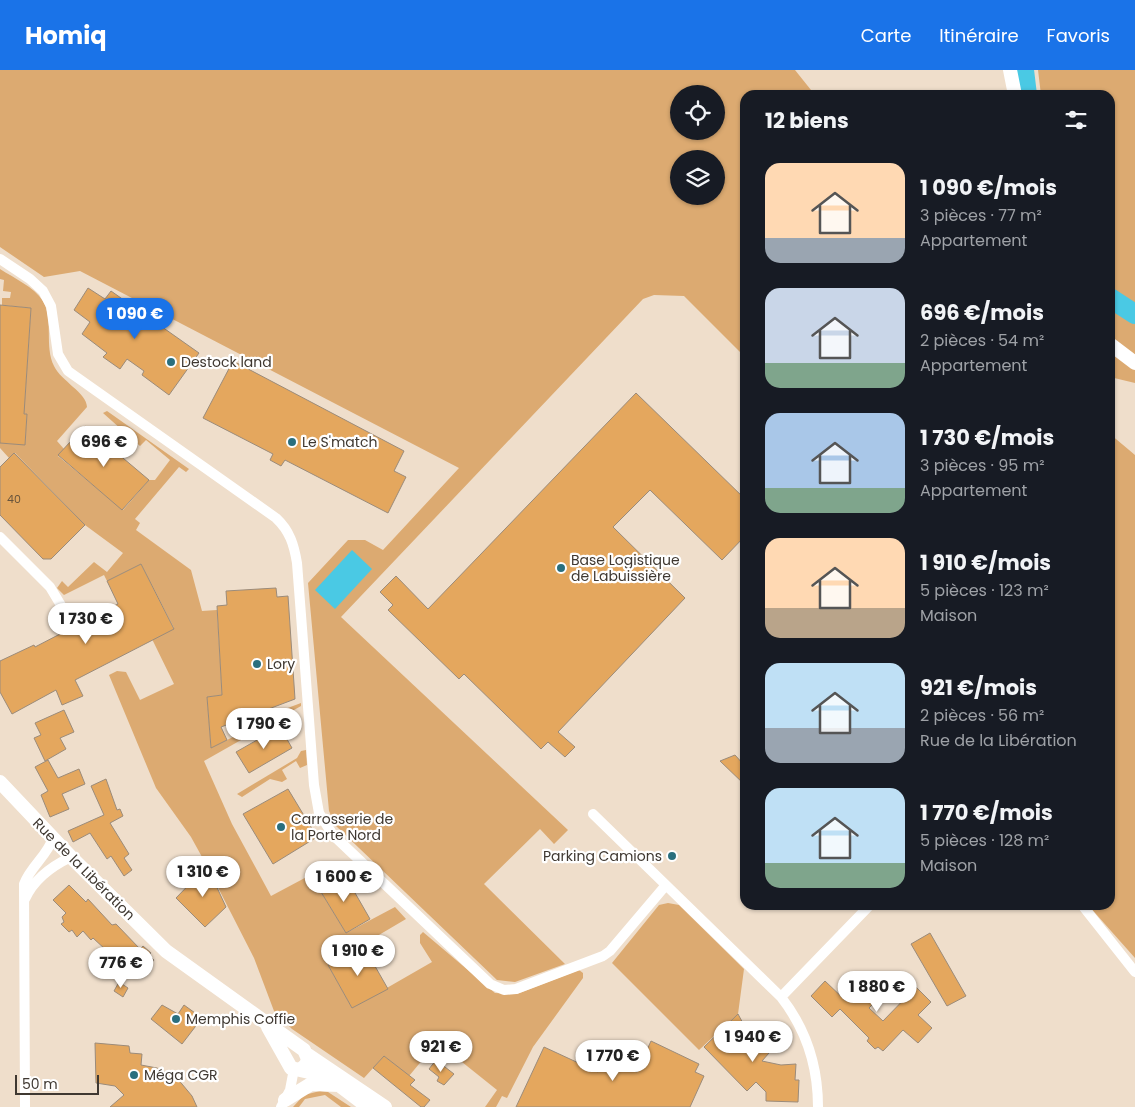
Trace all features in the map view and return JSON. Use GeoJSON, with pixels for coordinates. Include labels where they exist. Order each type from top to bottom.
{"type":"FeatureCollection","features":[{"type":"Feature","properties":{"kind":"main road"},"geometry":{"type":"LineString","coordinates":[[1010,70],[1014,90]]}},
{"type":"Feature","properties":{"kind":"main road"},"geometry":{"type":"LineString","coordinates":[[1115,348],[1135,363]]}},
{"type":"Feature","properties":{"kind":"main road","name":"Rue de la Libération"},"geometry":{"type":"LineString","coordinates":[[0,782],[71,857],[166,951],[241,1003],[303,1051],[385,1107]]}},
{"type":"Feature","properties":{"kind":"main road","name":"Rue de la Libération"},"geometry":{"type":"LineString","coordinates":[[267,1024],[294,1065]]}},
{"type":"Feature","properties":{"kind":"main road"},"geometry":{"type":"LineString","coordinates":[[289,1050],[303,1051],[308,1062],[294,1065],[289,1050]]}},
{"type":"Feature","properties":{"kind":"main road"},"geometry":{"type":"LineString","coordinates":[[294,1065],[327,1076],[368,1107]]}},
{"type":"Feature","properties":{"kind":"main road"},"geometry":{"type":"LineString","coordinates":[[283,1103],[311,1084],[340,1085]]}},
{"type":"Feature","properties":{"kind":"street"},"geometry":{"type":"LineString","coordinates":[[0,259],[30,278],[43,291],[51,306],[58,354],[68,371],[276,518],[289,532],[297,563],[314,785],[319,814],[333,835],[470,965],[494,987],[509,990],[595,960],[610,951],[666,885]]}},
{"type":"Feature","properties":{"kind":"street"},"geometry":{"type":"LineString","coordinates":[[0,537],[50,587],[65,612]]}},
{"type":"Feature","properties":{"kind":"street"},"geometry":{"type":"LineString","coordinates":[[593,814],[782,997],[798,1023],[811,1054],[816,1072],[818,1107]]}},
{"type":"Feature","properties":{"kind":"street"},"geometry":{"type":"LineString","coordinates":[[25,1107],[24,884],[28,873],[48,852],[54,838]]}},
{"type":"Feature","properties":{"kind":"street"},"geometry":{"type":"LineString","coordinates":[[24,902],[28,892],[42,875],[71,857]]}},
{"type":"Feature","properties":{"kind":"street"},"geometry":{"type":"LineString","coordinates":[[782,997],[865,910]]}},
{"type":"Feature","properties":{"kind":"street"},"geometry":{"type":"LineString","coordinates":[[1086,910],[1135,972]]}},
{"type":"Feature","properties":{"kind":"street"},"geometry":{"type":"LineString","coordinates":[[283,1103],[294,1065]]}},
{"type":"Feature","properties":{"kind":"shaded area"},"geometry":{"type":"Polygon","coordinates":[[[0,70],[795,70],[811,90],[740,90],[740,352],[684,296],[654,295],[643,299],[341,617],[568,830],[554,844],[540,829],[484,884],[565,964],[515,982],[497,980],[336,826],[329,811],[308,583],[348,540],[365,540],[383,550],[459,468],[80,271],[44,277],[0,247],[0,70]]]}},
{"type":"Feature","properties":{"kind":"shaded area"},"geometry":{"type":"Polygon","coordinates":[[[1038,70],[1135,70],[1135,383],[1115,378],[1115,90],[1040,90],[1038,70]]]}},
{"type":"Feature","properties":{"kind":"shaded area"},"geometry":{"type":"Polygon","coordinates":[[[0,269],[29,287],[43,301],[48,316],[50,350],[54,366],[86,402],[87,407],[57,441],[64,449],[58,456],[123,510],[149,480],[155,480],[170,460],[146,440],[140,446],[103,413],[107,411],[189,469],[186,472],[179,467],[135,519],[140,523],[136,530],[191,570],[202,611],[217,610],[222,695],[207,697],[211,748],[247,730],[261,718],[301,703],[301,706],[204,761],[232,824],[271,896],[331,864],[343,872],[318,887],[346,933],[395,907],[406,919],[328,965],[352,1008],[432,962],[420,943],[420,935],[423,932],[495,993],[517,994],[579,970],[583,973],[583,978],[533,1047],[507,1098],[502,1096],[496,1107],[485,1107],[497,1090],[437,1042],[421,1040],[419,1049],[424,1058],[409,1076],[384,1056],[364,1078],[292,1029],[274,1011],[254,958],[207,866],[191,837],[156,788],[109,675],[117,671],[126,672],[140,700],[174,684],[152,639],[174,628],[141,564],[107,581],[104,575],[64,595],[57,588],[62,581],[68,587],[94,562],[107,572],[123,553],[85,525],[15,453],[9,458],[0,448],[0,443],[25,444],[27,414],[0,412],[0,396],[25,398],[31,308],[2,305],[2,298],[10,298],[11,292],[3,291],[4,280],[0,279],[0,269]]]}},
{"type":"Feature","properties":{"kind":"shaded area"},"geometry":{"type":"Polygon","coordinates":[[[1115,438],[1135,455],[1135,958],[1092,910],[1115,910],[1115,438]]]}},
{"type":"Feature","properties":{"kind":"shaded area"},"geometry":{"type":"Polygon","coordinates":[[[306,750],[307,765],[300,768],[296,761],[282,770],[287,779],[282,782],[270,779],[242,797],[237,794],[297,758],[301,751],[306,750]]]}},
{"type":"Feature","properties":{"kind":"shaded area"},"geometry":{"type":"Polygon","coordinates":[[[668,903],[679,905],[744,969],[738,1014],[699,1050],[612,963],[659,905],[668,903]]]}},
{"type":"Feature","properties":{"kind":"shaded area"},"geometry":{"type":"Polygon","coordinates":[[[320,1091],[328,1092],[351,1107],[341,1107],[325,1095],[305,1099],[299,1107],[293,1107],[304,1095],[320,1091]]]}},
{"type":"Feature","properties":{"kind":"water"},"geometry":{"type":"Polygon","coordinates":[[[352,550],[372,569],[335,609],[315,590],[352,550]]]}},
{"type":"Feature","properties":{"kind":"building"},"geometry":{"type":"Polygon","coordinates":[[[88,288],[105,299],[111,291],[199,353],[169,395],[142,375],[144,371],[127,359],[120,369],[103,357],[107,353],[82,334],[90,322],[74,310],[88,288]]]}},
{"type":"Feature","properties":{"kind":"building"},"geometry":{"type":"Polygon","coordinates":[[[0,305],[31,308],[24,414],[27,414],[25,445],[0,443],[0,305]]]}},
{"type":"Feature","properties":{"kind":"building"},"geometry":{"type":"Polygon","coordinates":[[[233,361],[404,451],[394,471],[406,477],[388,513],[285,460],[281,466],[270,460],[273,454],[203,418],[233,361]]]}},
{"type":"Feature","properties":{"kind":"building","name":"Base Logistique de Labuissière"},"geometry":{"type":"Polygon","coordinates":[[[636,393],[740,494],[740,541],[722,560],[650,490],[613,527],[685,598],[558,732],[575,747],[565,757],[548,742],[541,749],[464,674],[459,679],[388,610],[393,605],[380,592],[396,576],[428,609],[636,393]]]}},
{"type":"Feature","properties":{"kind":"building"},"geometry":{"type":"Polygon","coordinates":[[[85,426],[149,480],[122,510],[58,455],[85,426]]]}},
{"type":"Feature","properties":{"kind":"building"},"geometry":{"type":"Polygon","coordinates":[[[14,453],[85,525],[51,559],[43,559],[0,515],[0,467],[14,453]]]}},
{"type":"Feature","properties":{"kind":"building"},"geometry":{"type":"Polygon","coordinates":[[[141,564],[174,629],[75,680],[83,696],[62,705],[56,690],[12,714],[0,692],[0,661],[34,645],[35,647],[118,604],[107,581],[141,564]]]}},
{"type":"Feature","properties":{"kind":"building"},"geometry":{"type":"Polygon","coordinates":[[[276,588],[277,597],[288,596],[295,699],[221,727],[227,740],[211,748],[207,697],[222,695],[217,606],[227,605],[226,591],[276,588]]]}},
{"type":"Feature","properties":{"kind":"building"},"geometry":{"type":"Polygon","coordinates":[[[64,710],[74,732],[60,738],[66,749],[45,761],[34,738],[41,735],[35,723],[64,710]]]}},
{"type":"Feature","properties":{"kind":"building"},"geometry":{"type":"Polygon","coordinates":[[[280,727],[292,748],[249,773],[236,752],[280,727]]]}},
{"type":"Feature","properties":{"kind":"building"},"geometry":{"type":"Polygon","coordinates":[[[735,755],[740,760],[740,780],[720,761],[735,755]]]}},
{"type":"Feature","properties":{"kind":"building"},"geometry":{"type":"Polygon","coordinates":[[[48,760],[58,778],[79,769],[85,784],[62,794],[69,809],[50,817],[41,795],[48,791],[35,767],[48,760]]]}},
{"type":"Feature","properties":{"kind":"building"},"geometry":{"type":"Polygon","coordinates":[[[106,779],[117,810],[120,809],[123,816],[110,823],[129,854],[124,858],[132,870],[124,876],[111,856],[107,859],[90,833],[73,842],[68,831],[104,815],[91,786],[106,779]]]}},
{"type":"Feature","properties":{"kind":"building"},"geometry":{"type":"Polygon","coordinates":[[[288,789],[317,837],[273,864],[243,814],[288,789]]]}},
{"type":"Feature","properties":{"kind":"building"},"geometry":{"type":"Polygon","coordinates":[[[207,866],[226,907],[205,927],[176,898],[207,866]]]}},
{"type":"Feature","properties":{"kind":"building"},"geometry":{"type":"Polygon","coordinates":[[[343,872],[370,919],[346,933],[318,887],[343,872]]]}},
{"type":"Feature","properties":{"kind":"building"},"geometry":{"type":"Polygon","coordinates":[[[69,885],[86,902],[88,899],[112,925],[116,924],[140,949],[143,946],[151,953],[149,955],[154,960],[140,976],[121,960],[119,962],[93,938],[91,940],[83,931],[77,937],[72,930],[69,932],[61,924],[64,922],[62,917],[66,913],[53,900],[69,885]]]}},
{"type":"Feature","properties":{"kind":"building"},"geometry":{"type":"Polygon","coordinates":[[[930,933],[966,996],[947,1006],[911,944],[930,933]]]}},
{"type":"Feature","properties":{"kind":"building"},"geometry":{"type":"Polygon","coordinates":[[[363,945],[388,989],[352,1008],[328,965],[363,945]]]}},
{"type":"Feature","properties":{"kind":"building"},"geometry":{"type":"Polygon","coordinates":[[[825,981],[846,1001],[865,981],[872,988],[877,983],[885,992],[869,1008],[883,1021],[916,987],[931,1002],[918,1015],[932,1028],[918,1043],[903,1030],[883,1051],[878,1047],[875,1049],[867,1041],[869,1038],[840,1009],[832,1017],[811,996],[825,981]]]}},
{"type":"Feature","properties":{"kind":"building"},"geometry":{"type":"Polygon","coordinates":[[[119,982],[128,988],[123,997],[114,991],[119,982]]]}},
{"type":"Feature","properties":{"kind":"building","name":"Memphis Coffie"},"geometry":{"type":"Polygon","coordinates":[[[162,1005],[178,1014],[184,1005],[202,1018],[182,1044],[151,1019],[162,1005]]]}},
{"type":"Feature","properties":{"kind":"building"},"geometry":{"type":"Polygon","coordinates":[[[738,1014],[745,1027],[769,1053],[762,1061],[781,1065],[796,1064],[795,1080],[799,1080],[798,1102],[766,1101],[766,1092],[756,1082],[747,1091],[704,1047],[738,1014]]]}},
{"type":"Feature","properties":{"kind":"building"},"geometry":{"type":"Polygon","coordinates":[[[651,1041],[699,1064],[695,1072],[704,1076],[690,1107],[516,1107],[544,1047],[598,1072],[605,1057],[637,1072],[651,1041]]]}},
{"type":"Feature","properties":{"kind":"building","name":"Méga CGR"},"geometry":{"type":"Polygon","coordinates":[[[95,1043],[129,1046],[130,1053],[142,1054],[141,1065],[157,1068],[177,1078],[192,1096],[197,1107],[110,1107],[124,1095],[115,1086],[96,1083],[95,1043]]]}},
{"type":"Feature","properties":{"kind":"building"},"geometry":{"type":"Polygon","coordinates":[[[384,1056],[415,1080],[410,1085],[430,1100],[424,1107],[421,1107],[373,1068],[384,1056]]]}},
{"type":"Feature","properties":{"kind":"building"},"geometry":{"type":"Polygon","coordinates":[[[436,1060],[454,1074],[444,1085],[437,1081],[439,1077],[429,1069],[436,1060]]]}},
{"type":"Feature","properties":{"kind":"waterway"},"geometry":{"type":"LineString","coordinates":[[1024,70],[1026,90]]}},
{"type":"Feature","properties":{"kind":"waterway"},"geometry":{"type":"LineString","coordinates":[[1115,301],[1135,314]]}},
{"type":"Feature","properties":{"kind":"place","name":"Destock land"},"geometry":{"type":"Point","coordinates":[171,362]}},
{"type":"Feature","properties":{"kind":"place","name":"Le S'match"},"geometry":{"type":"Point","coordinates":[292,442]}},
{"type":"Feature","properties":{"kind":"place","name":"Base Logistique de Labuissière"},"geometry":{"type":"Point","coordinates":[561,568]}},
{"type":"Feature","properties":{"kind":"place","name":"Lory"},"geometry":{"type":"Point","coordinates":[257,664]}},
{"type":"Feature","properties":{"kind":"place","name":"Carrosserie de la Porte Nord"},"geometry":{"type":"Point","coordinates":[281,827]}},
{"type":"Feature","properties":{"kind":"place","name":"Parking Camions"},"geometry":{"type":"Point","coordinates":[672,856]}},
{"type":"Feature","properties":{"kind":"place","name":"Memphis Coffie"},"geometry":{"type":"Point","coordinates":[176,1019]}},
{"type":"Feature","properties":{"kind":"place","name":"Méga CGR"},"geometry":{"type":"Point","coordinates":[134,1075]}}]}
